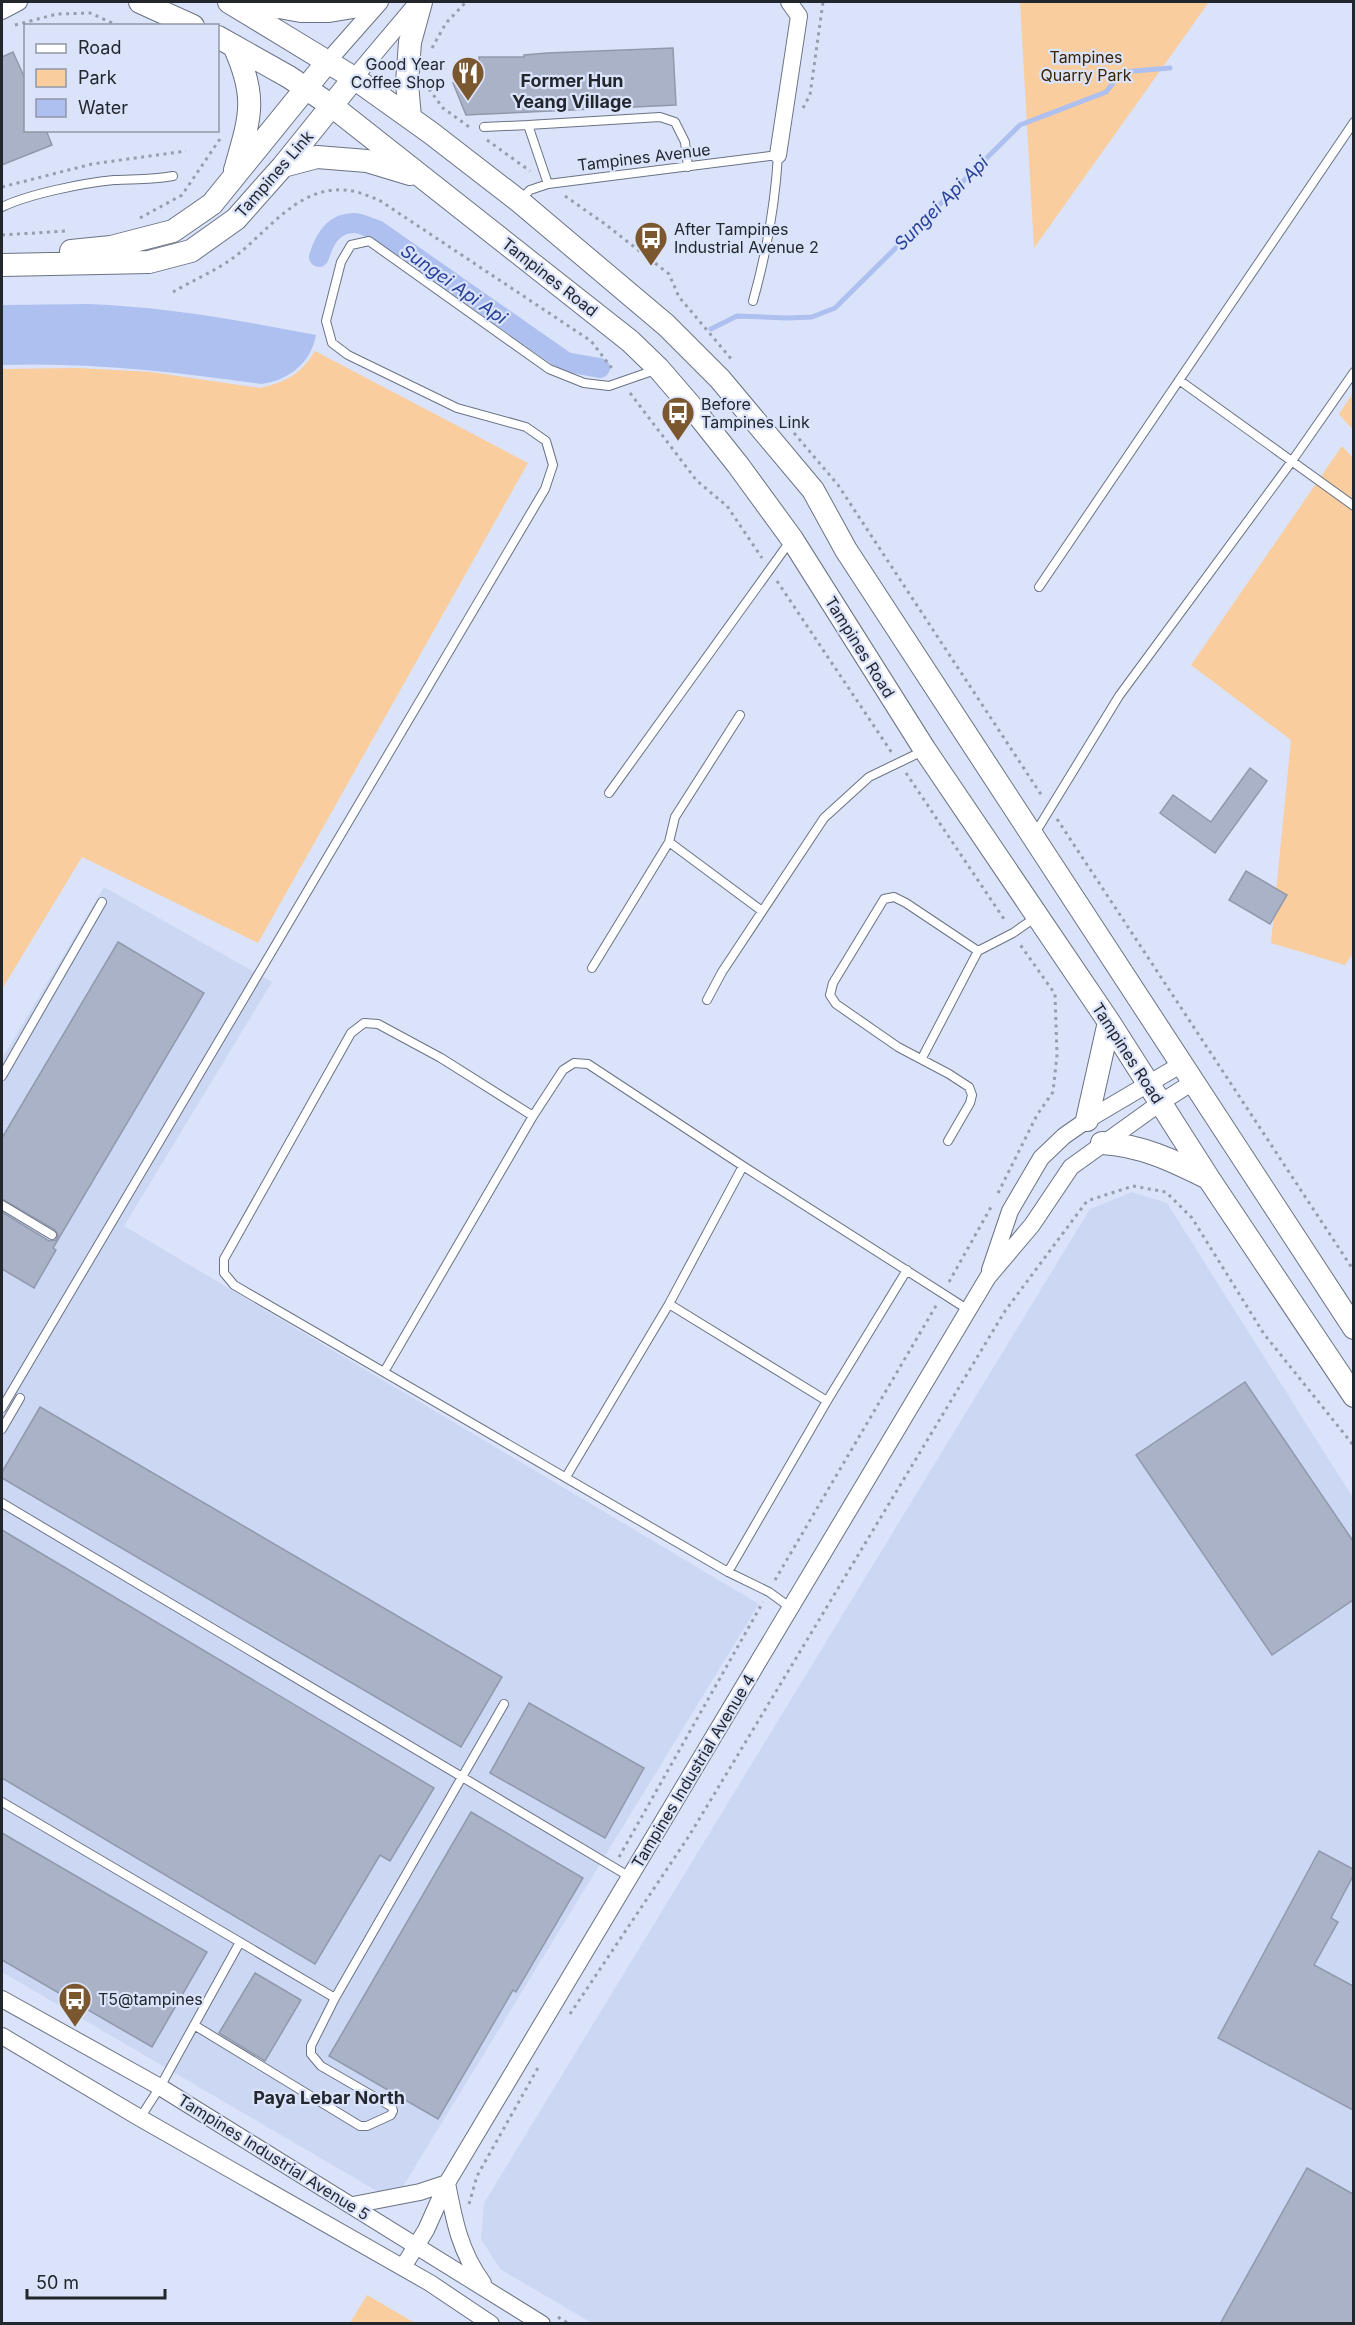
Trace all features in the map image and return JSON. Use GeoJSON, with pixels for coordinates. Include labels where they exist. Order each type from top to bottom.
{"type":"FeatureCollection","features":[{"type":"Feature","properties":{"kind":"main road"},"geometry":{"type":"LineString","coordinates":[[140,2],[189,24]]}},
{"type":"Feature","properties":{"kind":"main road"},"geometry":{"type":"LineString","coordinates":[[237,6],[329,11],[370,2]]}},
{"type":"Feature","properties":{"kind":"main road"},"geometry":{"type":"LineString","coordinates":[[410,118],[407,82],[410,42],[420,2]]}},
{"type":"Feature","properties":{"kind":"main road"},"geometry":{"type":"LineString","coordinates":[[237,6],[354,78],[519,201],[666,325],[720,379],[813,490],[846,550],[1353,1328]]}},
{"type":"Feature","properties":{"kind":"main road"},"geometry":{"type":"LineString","coordinates":[[226,42],[247,78],[250,100],[246,133],[232,180]]}},
{"type":"Feature","properties":{"kind":"main road","name":"Tampines Road"},"geometry":{"type":"LineString","coordinates":[[226,42],[332,106],[630,341],[659,369],[738,465],[792,539],[925,750],[1109,1022],[1209,1179],[1353,1396]]}},
{"type":"Feature","properties":{"kind":"main road","name":"Tampines Link"},"geometry":{"type":"LineString","coordinates":[[2,264],[49,254],[111,247],[173,231],[212,204],[328,61]]}},
{"type":"Feature","properties":{"kind":"main road","name":"Tampines Link"},"geometry":{"type":"LineString","coordinates":[[2,264],[149,262],[191,251],[236,219],[283,166],[354,78]]}},
{"type":"Feature","properties":{"kind":"main road"},"geometry":{"type":"LineString","coordinates":[[283,166],[317,157],[367,161],[422,177]]}},
{"type":"Feature","properties":{"kind":"main road"},"geometry":{"type":"LineString","coordinates":[[1087,1120],[1109,1022]]}},
{"type":"Feature","properties":{"kind":"main road"},"geometry":{"type":"LineString","coordinates":[[1102,1143],[1120,1144],[1169,1158],[1209,1179]]}},
{"type":"Feature","properties":{"kind":"street"},"geometry":{"type":"LineString","coordinates":[[2,10],[19,2]]}},
{"type":"Feature","properties":{"kind":"street"},"geometry":{"type":"LineString","coordinates":[[328,61],[380,2]]}},
{"type":"Feature","properties":{"kind":"street"},"geometry":{"type":"LineString","coordinates":[[354,78],[420,2]]}},
{"type":"Feature","properties":{"kind":"street"},"geometry":{"type":"LineString","coordinates":[[778,155],[799,16],[789,2]]}},
{"type":"Feature","properties":{"kind":"street","name":"Tampines Industrial Avenue 4"},"geometry":{"type":"LineString","coordinates":[[988,1276],[1010,1211],[1041,1158],[1064,1136],[1087,1120],[1154,1093],[1188,1073]]}},
{"type":"Feature","properties":{"kind":"street","name":"Tampines Industrial Avenue 4"},"geometry":{"type":"LineString","coordinates":[[403,2267],[417,2246],[447,2183],[988,1276],[1032,1226],[1071,1167],[1102,1143],[1154,1093]]}},
{"type":"Feature","properties":{"kind":"street","name":"Tampines Industrial Avenue 5"},"geometry":{"type":"LineString","coordinates":[[2,1999],[160,2087],[489,2291],[546,2318]]}},
{"type":"Feature","properties":{"kind":"street","name":"Tampines Industrial Avenue 5"},"geometry":{"type":"LineString","coordinates":[[2,2036],[140,2118],[403,2267],[491,2324]]}},
{"type":"Feature","properties":{"kind":"street"},"geometry":{"type":"LineString","coordinates":[[353,2205],[420,2192],[447,2183],[460,2244],[472,2268],[489,2291]]}},
{"type":"Feature","properties":{"kind":"lane"},"geometry":{"type":"LineString","coordinates":[[484,127],[660,117],[675,122],[685,142],[688,167]]}},
{"type":"Feature","properties":{"kind":"lane"},"geometry":{"type":"LineString","coordinates":[[1039,587],[1353,122]]}},
{"type":"Feature","properties":{"kind":"lane"},"geometry":{"type":"LineString","coordinates":[[528,125],[548,184]]}},
{"type":"Feature","properties":{"kind":"lane","name":"Tampines Avenue"},"geometry":{"type":"LineString","coordinates":[[519,201],[530,190],[548,184],[778,155]]}},
{"type":"Feature","properties":{"kind":"lane"},"geometry":{"type":"LineString","coordinates":[[753,301],[766,256],[775,206],[778,155]]}},
{"type":"Feature","properties":{"kind":"lane"},"geometry":{"type":"LineString","coordinates":[[2,207],[67,188],[113,180],[159,179],[173,176]]}},
{"type":"Feature","properties":{"kind":"lane"},"geometry":{"type":"LineString","coordinates":[[2,1408],[539,499],[553,465],[546,441],[526,427],[457,408],[348,355],[333,343],[326,321],[341,262],[351,245],[369,241],[549,369],[584,383],[609,386],[659,369]]}},
{"type":"Feature","properties":{"kind":"lane"},"geometry":{"type":"LineString","coordinates":[[1033,838],[1119,696],[1293,461],[1353,372]]}},
{"type":"Feature","properties":{"kind":"lane"},"geometry":{"type":"LineString","coordinates":[[1179,380],[1353,506]]}},
{"type":"Feature","properties":{"kind":"lane"},"geometry":{"type":"LineString","coordinates":[[609,793],[792,539]]}},
{"type":"Feature","properties":{"kind":"lane"},"geometry":{"type":"LineString","coordinates":[[592,968],[669,842],[675,817],[740,715]]}},
{"type":"Feature","properties":{"kind":"lane"},"geometry":{"type":"LineString","coordinates":[[707,1000],[722,972],[824,818],[869,777],[925,750]]}},
{"type":"Feature","properties":{"kind":"lane"},"geometry":{"type":"LineString","coordinates":[[669,842],[762,910]]}},
{"type":"Feature","properties":{"kind":"lane"},"geometry":{"type":"LineString","coordinates":[[948,1141],[970,1103],[972,1095],[969,1087],[922,1058],[898,1047],[836,1004],[830,995],[833,983],[884,899],[894,897],[906,903],[978,951]]}},
{"type":"Feature","properties":{"kind":"lane"},"geometry":{"type":"LineString","coordinates":[[2,1076],[102,902]]}},
{"type":"Feature","properties":{"kind":"lane"},"geometry":{"type":"LineString","coordinates":[[922,1058],[978,951],[1013,933],[1038,915]]}},
{"type":"Feature","properties":{"kind":"lane"},"geometry":{"type":"LineString","coordinates":[[533,1116],[441,1058],[378,1024],[364,1023],[351,1033],[224,1259],[224,1273],[234,1285],[728,1572],[769,1592],[791,1608]]}},
{"type":"Feature","properties":{"kind":"lane"},"geometry":{"type":"LineString","coordinates":[[384,1372],[533,1116],[563,1070],[574,1063],[588,1064],[967,1309]]}},
{"type":"Feature","properties":{"kind":"lane"},"geometry":{"type":"LineString","coordinates":[[566,1478],[669,1304],[743,1166]]}},
{"type":"Feature","properties":{"kind":"lane"},"geometry":{"type":"LineString","coordinates":[[2,1204],[52,1235]]}},
{"type":"Feature","properties":{"kind":"lane"},"geometry":{"type":"LineString","coordinates":[[728,1572],[827,1401],[907,1270]]}},
{"type":"Feature","properties":{"kind":"lane"},"geometry":{"type":"LineString","coordinates":[[669,1304],[827,1401]]}},
{"type":"Feature","properties":{"kind":"lane"},"geometry":{"type":"LineString","coordinates":[[2,1429],[20,1398]]}},
{"type":"Feature","properties":{"kind":"lane"},"geometry":{"type":"LineString","coordinates":[[2,1503],[630,1876]]}},
{"type":"Feature","properties":{"kind":"lane"},"geometry":{"type":"LineString","coordinates":[[194,2025],[360,2126],[367,2126],[391,2115],[392,2107],[321,2066],[311,2054],[311,2046],[335,1998],[504,1704]]}},
{"type":"Feature","properties":{"kind":"lane"},"geometry":{"type":"LineString","coordinates":[[2,1802],[335,1998]]}},
{"type":"Feature","properties":{"kind":"lane"},"geometry":{"type":"LineString","coordinates":[[140,2118],[160,2087],[240,1942]]}},
{"type":"Feature","properties":{"kind":"path"},"geometry":{"type":"LineString","coordinates":[[430,52],[446,23],[466,2]]}},
{"type":"Feature","properties":{"kind":"path"},"geometry":{"type":"LineString","coordinates":[[13,26],[57,14],[90,13],[115,24]]}},
{"type":"Feature","properties":{"kind":"path"},"geometry":{"type":"LineString","coordinates":[[138,218],[182,195],[224,134]]}},
{"type":"Feature","properties":{"kind":"path"},"geometry":{"type":"LineString","coordinates":[[2,187],[92,164],[186,151]]}},
{"type":"Feature","properties":{"kind":"path"},"geometry":{"type":"LineString","coordinates":[[173,292],[236,256],[275,219],[302,200],[330,191],[352,191],[379,200],[591,341],[697,481],[726,506],[1055,994],[1057,1055],[1053,1092],[1037,1115],[981,1228],[769,1592],[613,1867]]}},
{"type":"Feature","properties":{"kind":"path"},"geometry":{"type":"LineString","coordinates":[[2,236],[72,230]]}},
{"type":"Feature","properties":{"kind":"path"},"geometry":{"type":"LineString","coordinates":[[1050,809],[1353,1271]]}},
{"type":"Feature","properties":{"kind":"path"},"geometry":{"type":"LineString","coordinates":[[566,2020],[689,1836],[1005,1311],[1087,1201],[1133,1186],[1167,1192],[1192,1218],[1264,1334],[1353,1446]]}},
{"type":"Feature","properties":{"kind":"path"},"geometry":{"type":"LineString","coordinates":[[468,2206],[477,2176],[542,2061]]}},
{"type":"Feature","properties":{"kind":"path"},"geometry":{"type":"LineString","coordinates":[[546,2318],[569,2324]]}},
{"type":"Feature","properties":{"kind":"shaded area"},"geometry":{"type":"Polygon","coordinates":[[[104,887],[272,982],[124,1226],[759,1604],[394,2201],[2,1972],[2,1059],[104,887]]]}},
{"type":"Feature","properties":{"kind":"shaded area"},"geometry":{"type":"Polygon","coordinates":[[[1132,1192],[1167,1203],[1353,1498],[1353,2323],[592,2323],[500,2269],[481,2239],[484,2203],[1090,1209],[1132,1192]]]}},
{"type":"Feature","properties":{"kind":"green space","name":"Tampines Quarry Park"},"geometry":{"type":"Polygon","coordinates":[[[1020,2],[1209,2],[1034,248],[1020,2]]]}},
{"type":"Feature","properties":{"kind":"green space"},"geometry":{"type":"Polygon","coordinates":[[[315,351],[528,463],[258,943],[82,857],[2,989],[2,369],[78,368],[151,372],[260,388],[292,376],[304,366],[315,351]]]}},
{"type":"Feature","properties":{"kind":"green space"},"geometry":{"type":"Polygon","coordinates":[[[1353,393],[1353,430],[1339,414],[1353,393]]]}},
{"type":"Feature","properties":{"kind":"green space"},"geometry":{"type":"Polygon","coordinates":[[[1342,446],[1354,459],[1354,952],[1345,965],[1271,943],[1291,740],[1191,665],[1342,446]]]}},
{"type":"Feature","properties":{"kind":"green space"},"geometry":{"type":"Polygon","coordinates":[[[367,2295],[415,2323],[350,2323],[367,2295]]]}},
{"type":"Feature","properties":{"kind":"water"},"geometry":{"type":"Polygon","coordinates":[[[88,304],[202,315],[316,335],[304,362],[281,379],[262,384],[132,369],[68,365],[2,365],[2,305],[88,304]]]}},
{"type":"Feature","properties":{"kind":"building"},"geometry":{"type":"Polygon","coordinates":[[[673,48],[676,105],[466,115],[453,83],[480,82],[479,57],[524,57],[524,55],[547,53],[673,48]]]}},
{"type":"Feature","properties":{"kind":"building"},"geometry":{"type":"Polygon","coordinates":[[[13,52],[24,77],[24,132],[47,132],[52,145],[2,165],[2,57],[13,52]]]}},
{"type":"Feature","properties":{"kind":"building"},"geometry":{"type":"Polygon","coordinates":[[[1250,768],[1267,781],[1215,853],[1160,813],[1173,795],[1211,822],[1250,768]]]}},
{"type":"Feature","properties":{"kind":"building"},"geometry":{"type":"Polygon","coordinates":[[[1246,871],[1287,895],[1270,924],[1229,900],[1246,871]]]}},
{"type":"Feature","properties":{"kind":"building"},"geometry":{"type":"Polygon","coordinates":[[[118,942],[204,993],[53,1248],[56,1250],[34,1288],[2,1269],[2,1212],[49,1241],[56,1240],[58,1235],[55,1230],[2,1199],[2,1138],[118,942]]]}},
{"type":"Feature","properties":{"kind":"building"},"geometry":{"type":"Polygon","coordinates":[[[1245,1382],[1353,1541],[1353,1600],[1272,1655],[1136,1455],[1245,1382]]]}},
{"type":"Feature","properties":{"kind":"building"},"geometry":{"type":"Polygon","coordinates":[[[40,1407],[502,1677],[461,1747],[2,1478],[2,1472],[40,1407]]]}},
{"type":"Feature","properties":{"kind":"building"},"geometry":{"type":"Polygon","coordinates":[[[2,1530],[434,1788],[390,1861],[380,1855],[315,1964],[2,1778],[2,1530]]]}},
{"type":"Feature","properties":{"kind":"building"},"geometry":{"type":"Polygon","coordinates":[[[529,1703],[644,1768],[605,1838],[490,1773],[529,1703]]]}},
{"type":"Feature","properties":{"kind":"building"},"geometry":{"type":"Polygon","coordinates":[[[471,1812],[583,1878],[516,1992],[513,1990],[438,2119],[329,2056],[471,1812]]]}},
{"type":"Feature","properties":{"kind":"building"},"geometry":{"type":"Polygon","coordinates":[[[2,1833],[207,1952],[152,2047],[2,1960],[2,1833]]]}},
{"type":"Feature","properties":{"kind":"building"},"geometry":{"type":"Polygon","coordinates":[[[1319,1851],[1353,1869],[1353,1876],[1331,1918],[1338,1922],[1314,1965],[1353,1986],[1353,2110],[1218,2038],[1319,1851]]]}},
{"type":"Feature","properties":{"kind":"building"},"geometry":{"type":"Polygon","coordinates":[[[255,1973],[301,2000],[265,2061],[219,2033],[255,1973]]]}},
{"type":"Feature","properties":{"kind":"building"},"geometry":{"type":"Polygon","coordinates":[[[1307,2168],[1353,2194],[1353,2324],[1220,2324],[1307,2168]]]}},
{"type":"Feature","properties":{"kind":"waterway","name":"Sungei Api Api"},"geometry":{"type":"LineString","coordinates":[[711,329],[737,316],[812,317],[835,308],[1020,125],[1106,92],[1122,72],[1170,68]]}},
{"type":"Feature","properties":{"kind":"waterway","name":"Sungei Api Api"},"geometry":{"type":"LineString","coordinates":[[319,257],[330,234],[340,226],[357,223],[377,230],[566,362],[600,368]]}},
{"type":"Feature","properties":{"kind":"place","name":"Good Year Coffee Shop"},"geometry":{"type":"Point","coordinates":[468,102]}},
{"type":"Feature","properties":{"kind":"place","name":"After Tampines Industrial Avenue 2"},"geometry":{"type":"Point","coordinates":[651,267]}},
{"type":"Feature","properties":{"kind":"place","name":"Before Tampines Link"},"geometry":{"type":"Point","coordinates":[678,442]}},
{"type":"Feature","properties":{"kind":"place","name":"T5@tampines"},"geometry":{"type":"Point","coordinates":[75,2028]}},
{"type":"Feature","properties":{"kind":"district","name":"Former Hun Yeang Village"},"geometry":{"type":"Point","coordinates":[572,90]}},
{"type":"Feature","properties":{"kind":"district","name":"Paya Lebar North"},"geometry":{"type":"Point","coordinates":[329,2097]}}]}
